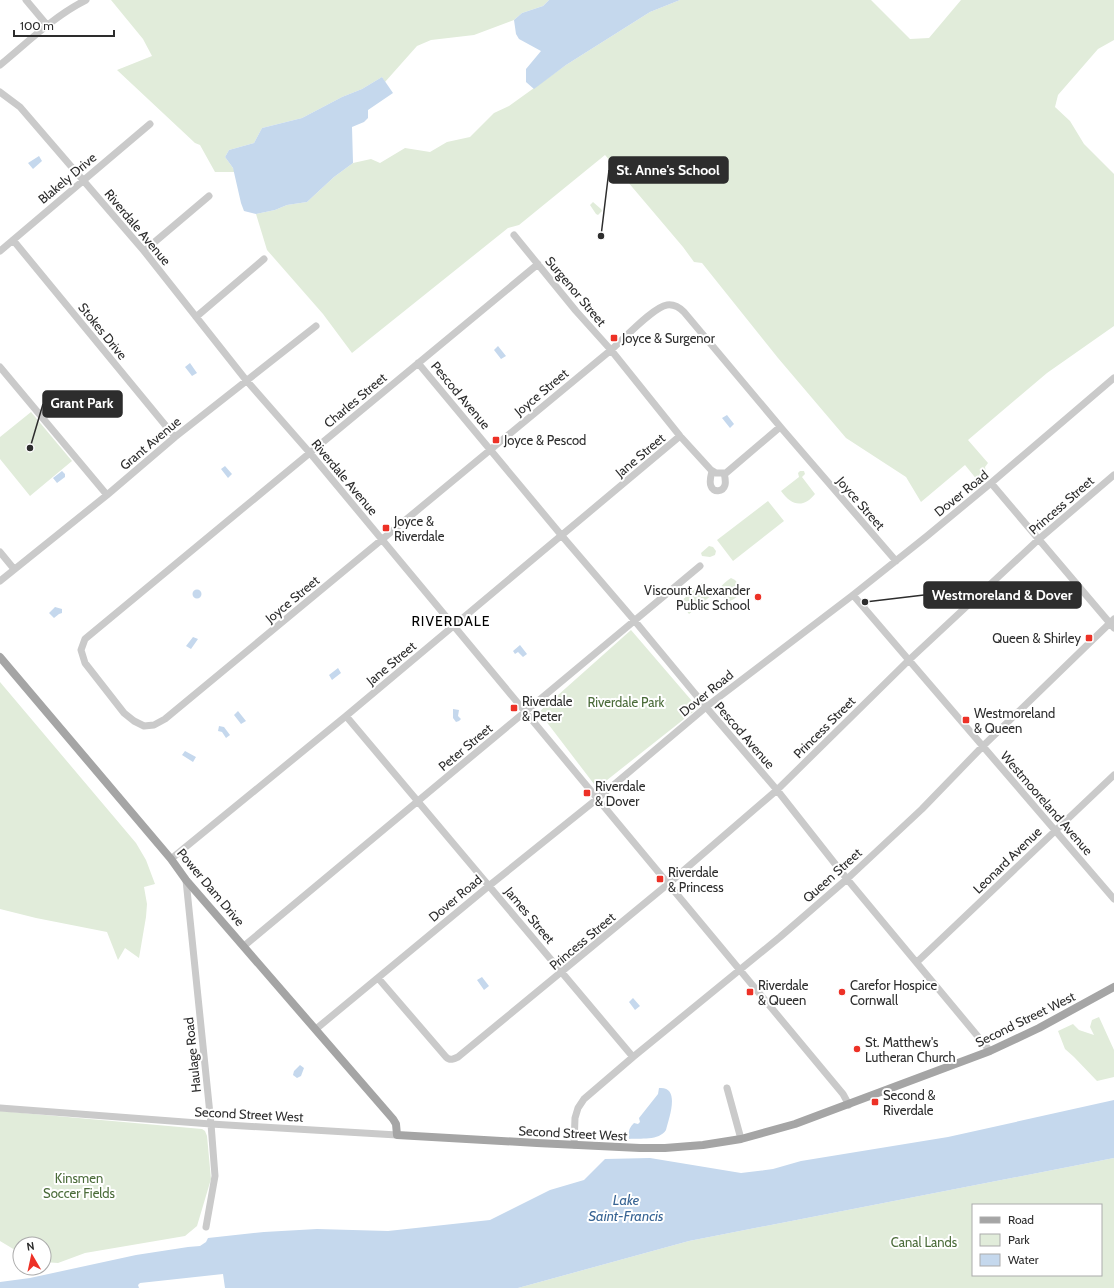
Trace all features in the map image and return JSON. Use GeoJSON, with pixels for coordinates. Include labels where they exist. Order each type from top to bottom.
{"type":"FeatureCollection","features":[{"type":"Feature","properties":{"kind":"main road","name":"Power Dam Drive"},"geometry":{"type":"LineString","coordinates":[[0,657],[171,859],[186,880],[393,1119],[396,1124],[397,1135]]}},
{"type":"Feature","properties":{"kind":"main road","name":"Second Street West"},"geometry":{"type":"LineString","coordinates":[[397,1135],[640,1148],[703,1145],[741,1139],[796,1124],[990,1051],[1039,1028],[1114,987]]}},
{"type":"Feature","properties":{"kind":"street"},"geometry":{"type":"LineString","coordinates":[[26,0],[47,25]]}},
{"type":"Feature","properties":{"kind":"street"},"geometry":{"type":"LineString","coordinates":[[0,65],[47,25],[71,8],[86,0]]}},
{"type":"Feature","properties":{"kind":"street","name":"Riverdale Avenue"},"geometry":{"type":"LineString","coordinates":[[0,92],[20,107],[144,251],[246,380],[310,453],[740,969],[843,1094],[849,1105]]}},
{"type":"Feature","properties":{"kind":"street","name":"Blakely Drive"},"geometry":{"type":"LineString","coordinates":[[0,251],[150,124]]}},
{"type":"Feature","properties":{"kind":"street"},"geometry":{"type":"LineString","coordinates":[[144,251],[209,196]]}},
{"type":"Feature","properties":{"kind":"street","name":"Surgenor Street"},"geometry":{"type":"LineString","coordinates":[[514,235],[576,312],[611,350],[680,436],[712,471]]}},
{"type":"Feature","properties":{"kind":"street","name":"Stokes Drive"},"geometry":{"type":"LineString","coordinates":[[13,240],[175,437]]}},
{"type":"Feature","properties":{"kind":"street"},"geometry":{"type":"LineString","coordinates":[[196,317],[264,259]]}},
{"type":"Feature","properties":{"kind":"street","name":"Charles Street"},"geometry":{"type":"LineString","coordinates":[[95,632],[538,264]]}},
{"type":"Feature","properties":{"kind":"street","name":"Joyce Street"},"geometry":{"type":"LineString","coordinates":[[95,632],[85,639],[81,650],[83,658],[85,663],[124,712],[134,721],[144,726],[154,725],[165,719],[611,350],[649,316],[660,308],[669,305],[676,306],[684,312],[896,561]]}},
{"type":"Feature","properties":{"kind":"street","name":"Grant Avenue"},"geometry":{"type":"LineString","coordinates":[[0,581],[107,495],[175,437],[316,326]]}},
{"type":"Feature","properties":{"kind":"street","name":"Pescod Avenue"},"geometry":{"type":"LineString","coordinates":[[418,363],[777,790],[847,879],[990,1051]]}},
{"type":"Feature","properties":{"kind":"street"},"geometry":{"type":"LineString","coordinates":[[0,367],[107,495]]}},
{"type":"Feature","properties":{"kind":"street","name":"Dover Road"},"geometry":{"type":"LineString","coordinates":[[316,1029],[597,799],[706,707],[896,561],[991,483],[1114,378]]}},
{"type":"Feature","properties":{"kind":"street"},"geometry":{"type":"LineString","coordinates":[[724,473],[725,487],[723,490],[718,491],[711,488],[710,482],[712,471],[716,473],[724,473],[726,473],[780,426]]}},
{"type":"Feature","properties":{"kind":"street","name":"Jane Street"},"geometry":{"type":"LineString","coordinates":[[171,859],[346,716],[680,436]]}},
{"type":"Feature","properties":{"kind":"street","name":"Princess Street"},"geometry":{"type":"LineString","coordinates":[[378,978],[448,1060],[458,1057],[562,973],[777,790],[909,660],[1039,539],[1114,475]]}},
{"type":"Feature","properties":{"kind":"street"},"geometry":{"type":"LineString","coordinates":[[991,483],[1112,623]]}},
{"type":"Feature","properties":{"kind":"street"},"geometry":{"type":"LineString","coordinates":[[0,552],[14,569]]}},
{"type":"Feature","properties":{"kind":"street","name":"Peter Street"},"geometry":{"type":"LineString","coordinates":[[244,946],[700,566]]}},
{"type":"Feature","properties":{"kind":"street","name":"Westmooreland Avenue"},"geometry":{"type":"LineString","coordinates":[[853,595],[982,747],[1114,898]]}},
{"type":"Feature","properties":{"kind":"street","name":"Queen Street"},"geometry":{"type":"LineString","coordinates":[[574,1145],[575,1118],[578,1108],[593,1091],[783,934],[847,879],[922,809],[982,747],[1112,623]]}},
{"type":"Feature","properties":{"kind":"street","name":"James Street"},"geometry":{"type":"LineString","coordinates":[[346,716],[633,1057]]}},
{"type":"Feature","properties":{"kind":"street","name":"Leonard Avenue"},"geometry":{"type":"LineString","coordinates":[[917,962],[1114,775]]}},
{"type":"Feature","properties":{"kind":"street","name":"Haulage Road"},"geometry":{"type":"LineString","coordinates":[[186,880],[215,1176],[206,1227]]}},
{"type":"Feature","properties":{"kind":"street"},"geometry":{"type":"LineString","coordinates":[[727,1088],[741,1139]]}},
{"type":"Feature","properties":{"kind":"street","name":"Second Street West"},"geometry":{"type":"LineString","coordinates":[[0,1108],[211,1124],[397,1135]]}},
{"type":"Feature","properties":{"kind":"green space"},"geometry":{"type":"Polygon","coordinates":[[[111,0],[549,0],[543,6],[522,13],[514,20],[474,35],[431,40],[417,46],[385,82],[382,77],[362,89],[342,97],[302,118],[262,128],[254,143],[229,150],[225,157],[235,172],[215,172],[200,145],[195,143],[117,70],[152,56],[143,39],[111,0]]]}},
{"type":"Feature","properties":{"kind":"green space"},"geometry":{"type":"Polygon","coordinates":[[[680,0],[871,0],[910,39],[929,38],[961,0],[1114,0],[1114,40],[1098,49],[1058,95],[1055,107],[1070,121],[1084,144],[1114,174],[1114,326],[1047,373],[968,440],[988,463],[985,467],[987,477],[978,481],[965,465],[921,502],[906,477],[846,438],[778,358],[702,263],[694,262],[605,155],[519,225],[508,228],[352,353],[323,314],[267,250],[256,214],[275,210],[287,205],[307,202],[334,177],[353,163],[371,159],[380,163],[405,148],[430,152],[447,142],[470,137],[494,113],[509,106],[566,65],[650,12],[680,0]]]}},
{"type":"Feature","properties":{"kind":"green space"},"geometry":{"type":"Polygon","coordinates":[[[593,202],[602,211],[598,215],[590,205],[593,202]]]}},
{"type":"Feature","properties":{"kind":"green space"},"geometry":{"type":"Polygon","coordinates":[[[31,412],[72,461],[30,496],[0,459],[0,437],[31,412]]]}},
{"type":"Feature","properties":{"kind":"green space"},"geometry":{"type":"Polygon","coordinates":[[[800,471],[804,471],[805,474],[802,477],[815,494],[806,502],[797,503],[785,496],[781,491],[799,477],[798,473],[800,471]]]}},
{"type":"Feature","properties":{"kind":"green space"},"geometry":{"type":"Polygon","coordinates":[[[768,501],[784,521],[733,561],[717,540],[768,501]]]}},
{"type":"Feature","properties":{"kind":"green space"},"geometry":{"type":"Polygon","coordinates":[[[709,546],[713,547],[716,551],[715,555],[710,557],[702,556],[701,553],[709,546]]]}},
{"type":"Feature","properties":{"kind":"green space"},"geometry":{"type":"Polygon","coordinates":[[[731,578],[735,580],[744,591],[728,602],[722,595],[720,589],[723,584],[731,578]]]}},
{"type":"Feature","properties":{"kind":"green space"},"geometry":{"type":"Polygon","coordinates":[[[703,582],[713,594],[689,614],[680,602],[703,582]]]}},
{"type":"Feature","properties":{"kind":"green space","name":"Riverdale Park"},"geometry":{"type":"Polygon","coordinates":[[[631,630],[698,708],[597,788],[539,712],[631,630]]]}},
{"type":"Feature","properties":{"kind":"green space"},"geometry":{"type":"Polygon","coordinates":[[[0,682],[136,843],[146,860],[155,884],[144,887],[147,904],[139,958],[125,948],[118,960],[107,932],[36,918],[0,909],[0,682]]]}},
{"type":"Feature","properties":{"kind":"green space"},"geometry":{"type":"Polygon","coordinates":[[[1099,1017],[1114,1050],[1114,1077],[1097,1081],[1065,1049],[1058,1031],[1073,1024],[1079,1030],[1094,1035],[1090,1027],[1092,1020],[1099,1017]]]}},
{"type":"Feature","properties":{"kind":"green space","name":"Kinsmen Soccer Fields"},"geometry":{"type":"Polygon","coordinates":[[[0,1111],[202,1129],[205,1131],[207,1136],[211,1179],[197,1226],[185,1236],[85,1253],[58,1263],[52,1263],[52,1236],[12,1236],[12,1248],[0,1241],[0,1111]]]}},
{"type":"Feature","properties":{"kind":"green space","name":"Canal Lands"},"geometry":{"type":"Polygon","coordinates":[[[1114,1158],[1114,1288],[518,1288],[689,1241],[1114,1158]]]}},
{"type":"Feature","properties":{"kind":"water"},"geometry":{"type":"Polygon","coordinates":[[[549,0],[680,0],[650,12],[566,65],[534,89],[526,82],[526,69],[541,51],[519,39],[516,34],[514,20],[522,13],[543,6],[549,0]]]}},
{"type":"Feature","properties":{"kind":"water"},"geometry":{"type":"Polygon","coordinates":[[[382,77],[393,93],[368,110],[368,118],[364,122],[352,127],[353,163],[334,177],[307,202],[287,205],[275,210],[256,214],[244,211],[233,168],[225,157],[229,150],[254,143],[262,128],[302,118],[342,97],[362,89],[382,77]]]}},
{"type":"Feature","properties":{"kind":"water"},"geometry":{"type":"Polygon","coordinates":[[[39,156],[42,161],[33,169],[28,163],[39,156]]]}},
{"type":"Feature","properties":{"kind":"water"},"geometry":{"type":"Polygon","coordinates":[[[498,346],[506,356],[501,359],[494,350],[498,346]]]}},
{"type":"Feature","properties":{"kind":"water"},"geometry":{"type":"Polygon","coordinates":[[[190,363],[197,373],[192,376],[185,367],[190,363]]]}},
{"type":"Feature","properties":{"kind":"water"},"geometry":{"type":"Polygon","coordinates":[[[727,415],[734,424],[730,428],[722,418],[727,415]]]}},
{"type":"Feature","properties":{"kind":"water"},"geometry":{"type":"Polygon","coordinates":[[[225,466],[232,474],[228,478],[221,469],[225,466]]]}},
{"type":"Feature","properties":{"kind":"water"},"geometry":{"type":"Polygon","coordinates":[[[62,471],[65,474],[65,477],[57,483],[53,478],[62,471]]]}},
{"type":"Feature","properties":{"kind":"water"},"geometry":{"type":"Polygon","coordinates":[[[195,590],[199,590],[201,594],[199,598],[195,598],[193,596],[193,592],[195,590]]]}},
{"type":"Feature","properties":{"kind":"water"},"geometry":{"type":"Polygon","coordinates":[[[55,607],[62,609],[62,613],[54,618],[49,613],[55,607]]]}},
{"type":"Feature","properties":{"kind":"water"},"geometry":{"type":"Polygon","coordinates":[[[193,637],[198,639],[191,649],[186,646],[193,637]]]}},
{"type":"Feature","properties":{"kind":"water"},"geometry":{"type":"Polygon","coordinates":[[[520,645],[527,654],[523,657],[518,652],[515,654],[513,651],[520,645]]]}},
{"type":"Feature","properties":{"kind":"water"},"geometry":{"type":"Polygon","coordinates":[[[338,668],[341,673],[332,680],[329,675],[338,668]]]}},
{"type":"Feature","properties":{"kind":"water"},"geometry":{"type":"Polygon","coordinates":[[[453,709],[459,710],[458,716],[461,719],[459,721],[456,722],[453,718],[453,709]]]}},
{"type":"Feature","properties":{"kind":"water"},"geometry":{"type":"Polygon","coordinates":[[[238,711],[246,721],[241,724],[234,715],[238,711]]]}},
{"type":"Feature","properties":{"kind":"water"},"geometry":{"type":"Polygon","coordinates":[[[219,726],[224,727],[230,735],[226,738],[222,732],[218,731],[219,726]]]}},
{"type":"Feature","properties":{"kind":"water"},"geometry":{"type":"Polygon","coordinates":[[[185,751],[196,757],[193,762],[182,755],[185,751]]]}},
{"type":"Feature","properties":{"kind":"water"},"geometry":{"type":"Polygon","coordinates":[[[482,977],[489,986],[484,990],[477,980],[482,977]]]}},
{"type":"Feature","properties":{"kind":"water"},"geometry":{"type":"Polygon","coordinates":[[[633,998],[640,1006],[635,1010],[629,1002],[633,998]]]}},
{"type":"Feature","properties":{"kind":"water"},"geometry":{"type":"Polygon","coordinates":[[[300,1065],[304,1068],[301,1076],[297,1078],[293,1075],[294,1071],[300,1065]]]}},
{"type":"Feature","properties":{"kind":"water"},"geometry":{"type":"Polygon","coordinates":[[[659,1088],[666,1089],[670,1092],[672,1097],[671,1111],[666,1130],[659,1136],[644,1139],[629,1139],[631,1127],[634,1123],[638,1124],[640,1122],[639,1118],[658,1094],[659,1088]]]}},
{"type":"Feature","properties":{"kind":"water","name":"Lake Saint-Francis"},"geometry":{"type":"Polygon","coordinates":[[[1114,1100],[1114,1158],[689,1241],[518,1288],[225,1288],[223,1274],[140,1283],[138,1285],[139,1288],[0,1288],[0,1282],[39,1276],[52,1276],[52,1273],[136,1255],[200,1246],[206,1242],[208,1238],[264,1232],[317,1229],[388,1231],[490,1220],[550,1190],[584,1180],[605,1159],[650,1158],[741,1173],[773,1169],[801,1161],[948,1137],[1114,1100]]]}},
{"type":"Feature","properties":{"kind":"place","name":"St. Anne's School"},"geometry":{"type":"Point","coordinates":[601,236]}},
{"type":"Feature","properties":{"kind":"place","name":"Joyce & Surgenor"},"geometry":{"type":"Point","coordinates":[614,338]}},
{"type":"Feature","properties":{"kind":"place","name":"Joyce & Pescod"},"geometry":{"type":"Point","coordinates":[496,440]}},
{"type":"Feature","properties":{"kind":"place","name":"Grant Park"},"geometry":{"type":"Point","coordinates":[30,448]}},
{"type":"Feature","properties":{"kind":"place","name":"Joyce & Riverdale"},"geometry":{"type":"Point","coordinates":[386,528]}},
{"type":"Feature","properties":{"kind":"place","name":"Viscount Alexander Public School"},"geometry":{"type":"Point","coordinates":[758,597]}},
{"type":"Feature","properties":{"kind":"place","name":"Westmoreland & Dover"},"geometry":{"type":"Point","coordinates":[865,602]}},
{"type":"Feature","properties":{"kind":"place","name":"Queen & Shirley"},"geometry":{"type":"Point","coordinates":[1089,638]}},
{"type":"Feature","properties":{"kind":"place","name":"Riverdale & Peter"},"geometry":{"type":"Point","coordinates":[514,708]}},
{"type":"Feature","properties":{"kind":"place","name":"Westmoreland & Queen"},"geometry":{"type":"Point","coordinates":[966,720]}},
{"type":"Feature","properties":{"kind":"place","name":"Riverdale & Dover"},"geometry":{"type":"Point","coordinates":[587,793]}},
{"type":"Feature","properties":{"kind":"place","name":"Riverdale & Princess"},"geometry":{"type":"Point","coordinates":[660,879]}},
{"type":"Feature","properties":{"kind":"place","name":"Riverdale & Queen"},"geometry":{"type":"Point","coordinates":[750,992]}},
{"type":"Feature","properties":{"kind":"place","name":"Carefor Hospice Cornwall"},"geometry":{"type":"Point","coordinates":[842,992]}},
{"type":"Feature","properties":{"kind":"place","name":"St. Matthew's Lutheran Church"},"geometry":{"type":"Point","coordinates":[857,1049]}},
{"type":"Feature","properties":{"kind":"place","name":"Second & Riverdale"},"geometry":{"type":"Point","coordinates":[875,1102]}},
{"type":"Feature","properties":{"kind":"district","name":"RIVERDALE"},"geometry":{"type":"Point","coordinates":[451,621]}}]}
